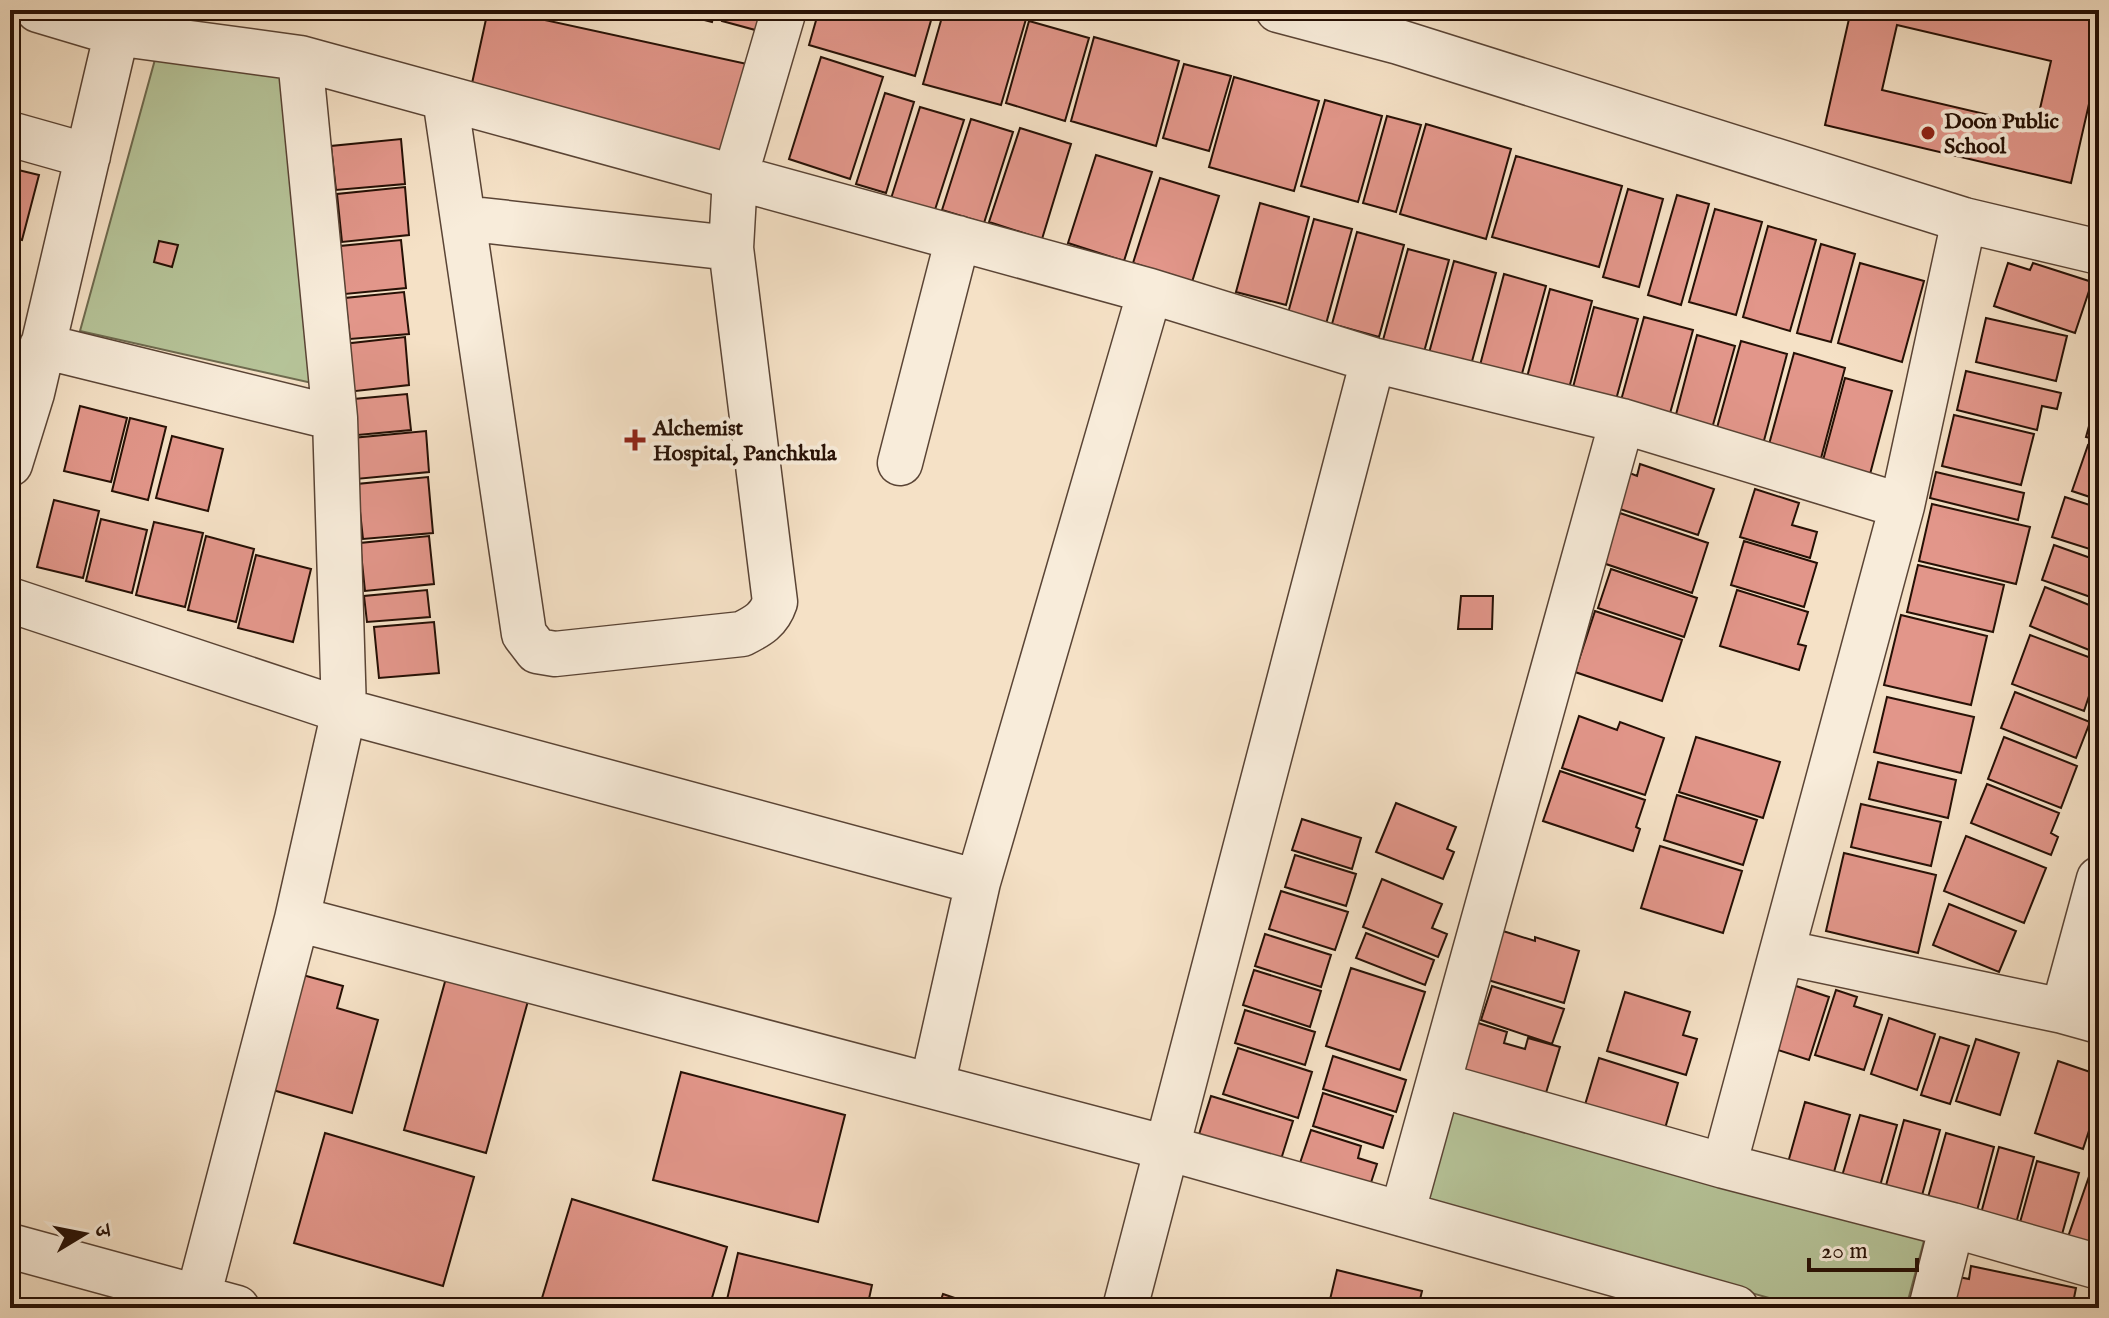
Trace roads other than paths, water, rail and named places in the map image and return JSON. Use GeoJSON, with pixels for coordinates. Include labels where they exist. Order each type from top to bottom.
{"type":"FeatureCollection","features":[{"type":"Feature","properties":{"kind":"street"},"geometry":{"type":"LineString","coordinates":[[38,10],[119,21],[300,58],[1150,291],[1373,360],[1622,421],[1902,506]]}},
{"type":"Feature","properties":{"kind":"street"},"geometry":{"type":"LineString","coordinates":[[445,98],[524,634],[537,651],[555,654],[742,634],[762,623],[772,613],[775,602],[731,248],[735,177],[784,10]]}},
{"type":"Feature","properties":{"kind":"street"},"geometry":{"type":"LineString","coordinates":[[1278,10],[1403,26],[1964,220],[2099,252]]}},
{"type":"Feature","properties":{"kind":"street"},"geometry":{"type":"LineString","coordinates":[[10,464],[21,390],[42,346],[119,21]]}},
{"type":"Feature","properties":{"kind":"street"},"geometry":{"type":"LineString","coordinates":[[10,1246],[218,1302],[297,919],[344,711],[335,418],[300,58]]}},
{"type":"Feature","properties":{"kind":"street"},"geometry":{"type":"LineString","coordinates":[[10,134],[88,156]]}},
{"type":"Feature","properties":{"kind":"street"},"geometry":{"type":"LineString","coordinates":[[463,218],[731,248]]}},
{"type":"Feature","properties":{"kind":"street"},"geometry":{"type":"LineString","coordinates":[[1724,1166],[1902,506],[1964,220]]}},
{"type":"Feature","properties":{"kind":"street"},"geometry":{"type":"LineString","coordinates":[[900,463],[958,238]]}},
{"type":"Feature","properties":{"kind":"street"},"geometry":{"type":"LineString","coordinates":[[932,1086],[978,882],[1150,291]]}},
{"type":"Feature","properties":{"kind":"street"},"geometry":{"type":"LineString","coordinates":[[42,346],[335,418]]}},
{"type":"Feature","properties":{"kind":"street"},"geometry":{"type":"LineString","coordinates":[[1125,1308],[1373,360]]}},
{"type":"Feature","properties":{"kind":"street"},"geometry":{"type":"LineString","coordinates":[[1402,1214],[1622,421]]}},
{"type":"Feature","properties":{"kind":"street"},"geometry":{"type":"LineString","coordinates":[[10,600],[344,711],[978,882]]}},
{"type":"Feature","properties":{"kind":"street"},"geometry":{"type":"LineString","coordinates":[[1782,952],[2081,1016],[2099,879]]}},
{"type":"Feature","properties":{"kind":"street"},"geometry":{"type":"LineString","coordinates":[[297,919],[1167,1148],[1736,1308]]}},
{"type":"Feature","properties":{"kind":"street"},"geometry":{"type":"LineString","coordinates":[[1439,1085],[2099,1267]]}},
{"type":"Feature","properties":{"kind":"street"},"geometry":{"type":"LineString","coordinates":[[1931,1308],[1952,1225]]}},
{"type":"Feature","properties":{"kind":"place","name":"Doon Public School"},"geometry":{"type":"Point","coordinates":[1928,133]}},
{"type":"Feature","properties":{"kind":"place","name":"Alchemist Hospital, Panchkula"},"geometry":{"type":"Point","coordinates":[635,440]}}]}
